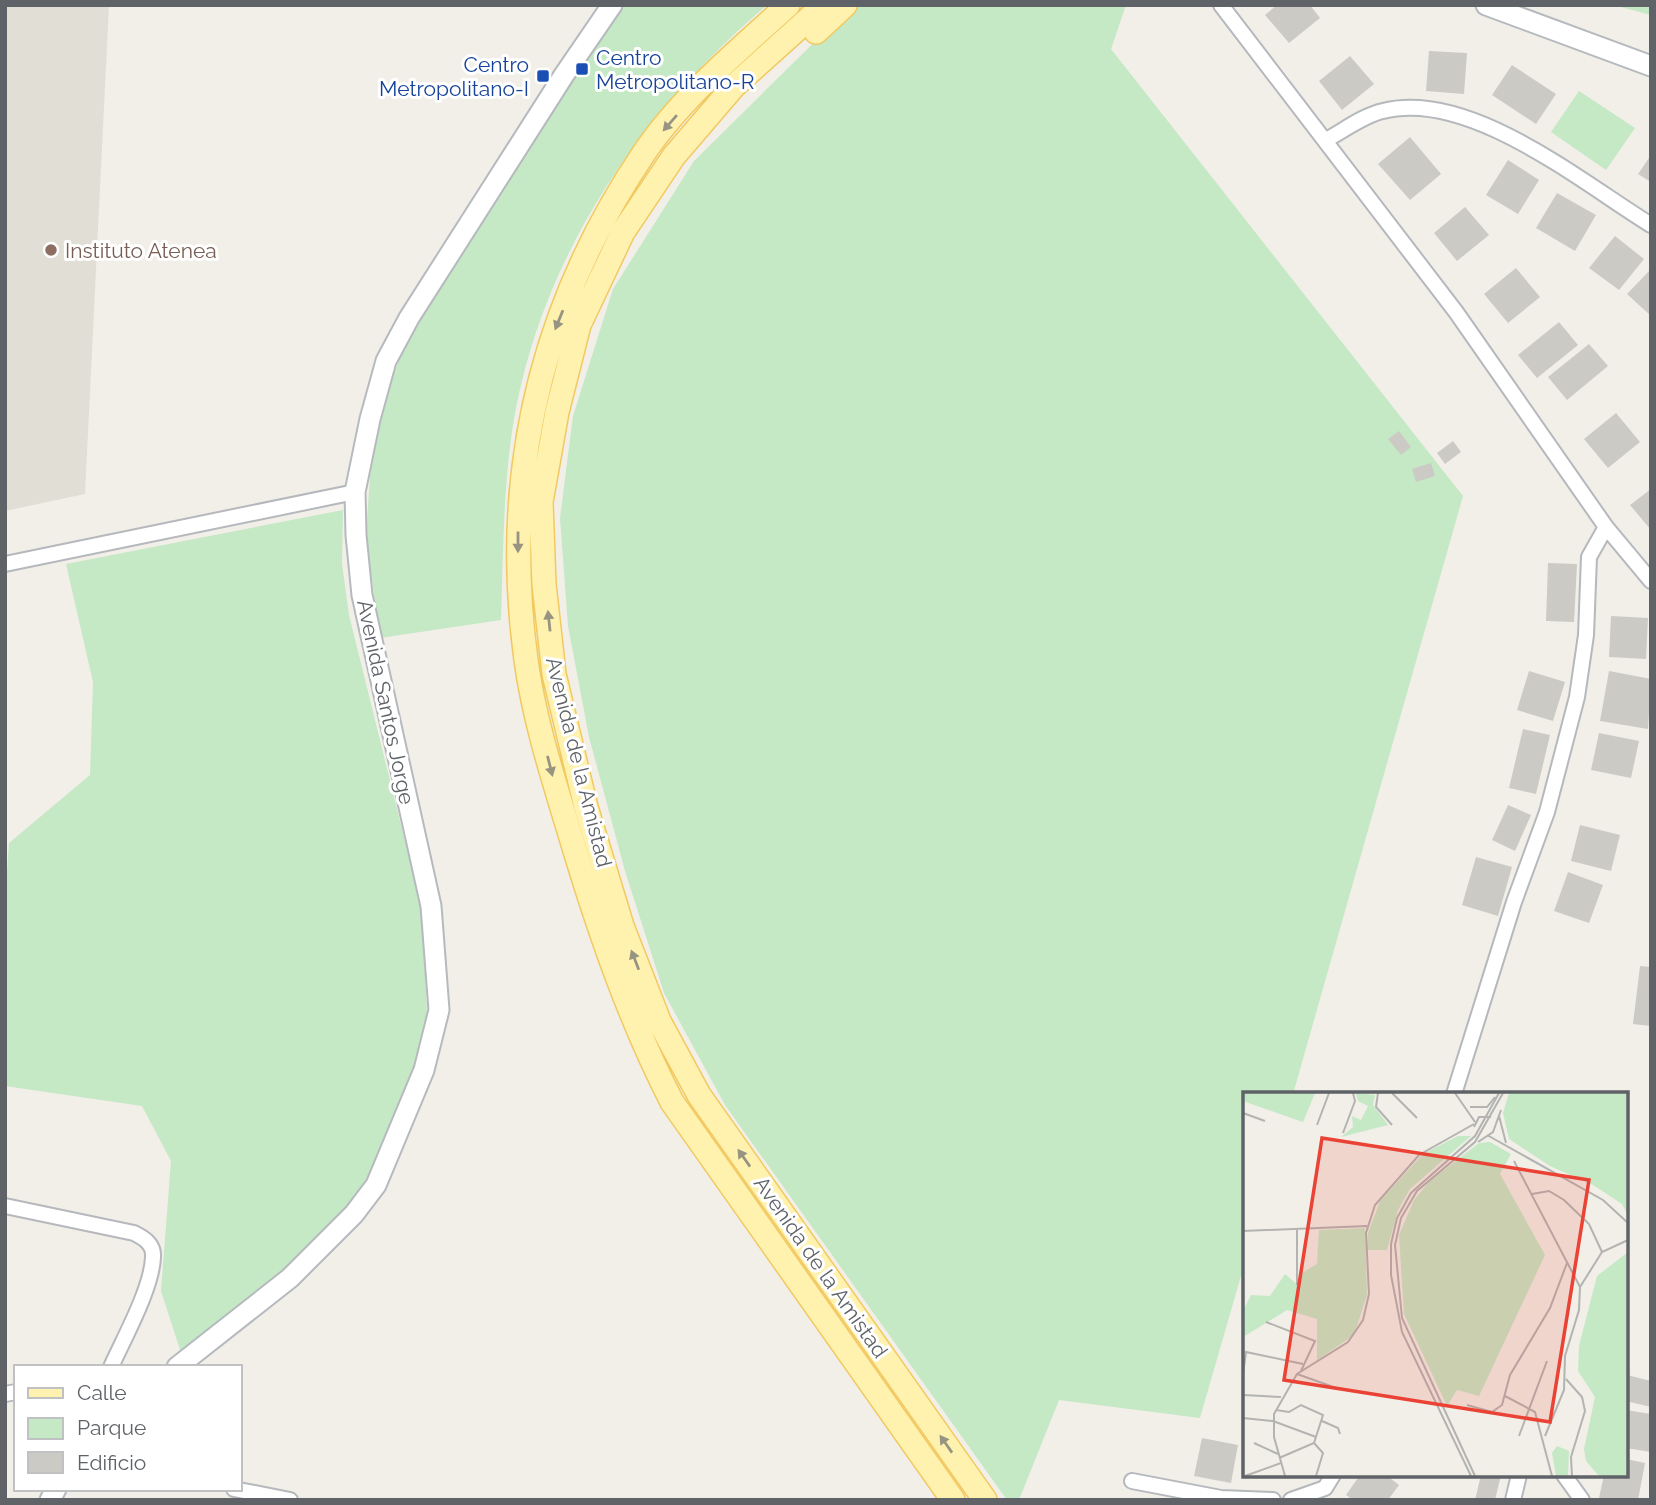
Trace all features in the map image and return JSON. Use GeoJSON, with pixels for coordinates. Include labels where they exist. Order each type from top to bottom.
{"type":"FeatureCollection","features":[{"type":"Feature","properties":{"kind":"main road","name":"Avenida Santos Jorge"},"geometry":{"type":"LineString","coordinates":[[180,1365],[290,1278],[354,1214],[376,1185],[393,1151],[424,1070],[439,1010],[431,906],[362,595],[355,492],[386,360],[409,318],[564,75],[612,5]]}},
{"type":"Feature","properties":{"kind":"main road","name":"Avenida de la Amistad"},"geometry":{"type":"LineString","coordinates":[[788,5],[710,78],[645,151],[588,249],[551,340],[529,418],[518,507],[518,577],[526,662],[550,769],[609,962],[650,1060],[672,1102],[953,1500]]}},
{"type":"Feature","properties":{"kind":"main road","name":"Avenida de la Amistad"},"geometry":{"type":"LineString","coordinates":[[824,5],[734,86],[674,156],[623,232],[579,325],[557,412],[541,502],[544,583],[554,674],[586,807],[622,926],[659,1021],[699,1095],[985,1500]]}},
{"type":"Feature","properties":{"kind":"main road"},"geometry":{"type":"LineString","coordinates":[[674,156],[771,74],[845,5]]}},
{"type":"Feature","properties":{"kind":"main road"},"geometry":{"type":"LineString","coordinates":[[1486,5],[1651,66]]}},
{"type":"Feature","properties":{"kind":"street"},"geometry":{"type":"LineString","coordinates":[[1221,5],[1456,312],[1606,527],[1651,581]]}},
{"type":"Feature","properties":{"kind":"street"},"geometry":{"type":"LineString","coordinates":[[1326,140],[1382,111],[1425,109],[1472,118],[1527,145],[1651,225]]}},
{"type":"Feature","properties":{"kind":"street"},"geometry":{"type":"LineString","coordinates":[[5,564],[355,492]]}},
{"type":"Feature","properties":{"kind":"street"},"geometry":{"type":"LineString","coordinates":[[1455,1092],[1514,902],[1547,812],[1577,697],[1586,635],[1588,557],[1606,527]]}},
{"type":"Feature","properties":{"kind":"street"},"geometry":{"type":"LineString","coordinates":[[5,1206],[134,1233],[148,1241],[154,1256],[140,1303],[112,1365]]}},
{"type":"Feature","properties":{"kind":"street"},"geometry":{"type":"LineString","coordinates":[[1291,1500],[1325,1488],[1332,1477]]}},
{"type":"Feature","properties":{"kind":"street"},"geometry":{"type":"LineString","coordinates":[[1513,1500],[1519,1477]]}},
{"type":"Feature","properties":{"kind":"street"},"geometry":{"type":"LineString","coordinates":[[1565,1477],[1582,1500]]}},
{"type":"Feature","properties":{"kind":"street"},"geometry":{"type":"LineString","coordinates":[[1132,1481],[1221,1498],[1273,1500]]}},
{"type":"Feature","properties":{"kind":"street"},"geometry":{"type":"LineString","coordinates":[[242,1491],[290,1500]]}},
{"type":"Feature","properties":{"kind":"shaded area","name":"Instituto Atenea"},"geometry":{"type":"Polygon","coordinates":[[[5,5],[109,5],[85,494],[5,511],[5,5]]]}},
{"type":"Feature","properties":{"kind":"green space"},"geometry":{"type":"Polygon","coordinates":[[[625,5],[767,5],[719,49],[675,96],[635,146],[599,199],[568,255],[543,314],[524,375],[511,439],[505,507],[501,620],[380,638],[366,536],[372,446],[393,376],[411,330],[563,92],[625,5]]]}},
{"type":"Feature","properties":{"kind":"green space"},"geometry":{"type":"Polygon","coordinates":[[[852,5],[1126,5],[1111,49],[1463,496],[1294,1092],[1243,1092],[1243,1269],[1200,1418],[1059,1400],[1019,1500],[1007,1500],[725,1105],[664,993],[625,871],[589,737],[568,626],[560,518],[573,416],[613,289],[694,161],[852,5]]]}},
{"type":"Feature","properties":{"kind":"green space"},"geometry":{"type":"Polygon","coordinates":[[[1613,5],[1651,5],[1651,15],[1613,5]]]}},
{"type":"Feature","properties":{"kind":"green space"},"geometry":{"type":"Polygon","coordinates":[[[1579,91],[1635,128],[1606,170],[1551,132],[1579,91]]]}},
{"type":"Feature","properties":{"kind":"green space"},"geometry":{"type":"Polygon","coordinates":[[[343,510],[342,564],[349,615],[422,910],[427,1013],[416,1067],[381,1165],[308,1251],[181,1353],[161,1291],[171,1161],[142,1106],[5,1086],[5,901],[9,843],[90,775],[93,682],[66,564],[343,510]]]}},
{"type":"Feature","properties":{"kind":"building"},"geometry":{"type":"Polygon","coordinates":[[[1277,5],[1310,5],[1320,18],[1289,43],[1265,15],[1277,5]]]}},
{"type":"Feature","properties":{"kind":"building"},"geometry":{"type":"Polygon","coordinates":[[[1429,51],[1467,53],[1464,94],[1426,91],[1429,51]]]}},
{"type":"Feature","properties":{"kind":"building"},"geometry":{"type":"Polygon","coordinates":[[[1350,56],[1374,84],[1342,110],[1319,81],[1350,56]]]}},
{"type":"Feature","properties":{"kind":"building"},"geometry":{"type":"Polygon","coordinates":[[[1512,65],[1556,94],[1536,124],[1492,95],[1512,65]]]}},
{"type":"Feature","properties":{"kind":"building"},"geometry":{"type":"Polygon","coordinates":[[[1410,137],[1441,174],[1410,200],[1378,164],[1410,137]]]}},
{"type":"Feature","properties":{"kind":"building"},"geometry":{"type":"Polygon","coordinates":[[[1651,155],[1651,182],[1638,174],[1651,155]]]}},
{"type":"Feature","properties":{"kind":"building"},"geometry":{"type":"Polygon","coordinates":[[[1508,160],[1539,180],[1518,214],[1486,195],[1508,160]]]}},
{"type":"Feature","properties":{"kind":"building"},"geometry":{"type":"Polygon","coordinates":[[[1557,193],[1596,215],[1575,251],[1536,228],[1557,193]]]}},
{"type":"Feature","properties":{"kind":"building"},"geometry":{"type":"Polygon","coordinates":[[[1465,207],[1489,235],[1457,261],[1434,233],[1465,207]]]}},
{"type":"Feature","properties":{"kind":"building"},"geometry":{"type":"Polygon","coordinates":[[[1615,236],[1644,259],[1619,290],[1589,268],[1615,236]]]}},
{"type":"Feature","properties":{"kind":"building"},"geometry":{"type":"Polygon","coordinates":[[[1516,268],[1540,297],[1508,323],[1484,294],[1516,268]]]}},
{"type":"Feature","properties":{"kind":"building"},"geometry":{"type":"Polygon","coordinates":[[[1651,269],[1651,316],[1627,294],[1651,269]]]}},
{"type":"Feature","properties":{"kind":"building"},"geometry":{"type":"Polygon","coordinates":[[[1559,322],[1578,345],[1537,378],[1518,355],[1559,322]]]}},
{"type":"Feature","properties":{"kind":"building"},"geometry":{"type":"Polygon","coordinates":[[[1589,344],[1608,366],[1567,400],[1548,377],[1589,344]]]}},
{"type":"Feature","properties":{"kind":"building"},"geometry":{"type":"Polygon","coordinates":[[[1616,413],[1640,442],[1608,468],[1584,439],[1616,413]]]}},
{"type":"Feature","properties":{"kind":"building"},"geometry":{"type":"Polygon","coordinates":[[[1399,431],[1411,447],[1401,455],[1388,439],[1399,431]]]}},
{"type":"Feature","properties":{"kind":"building"},"geometry":{"type":"Polygon","coordinates":[[[1453,441],[1461,452],[1445,464],[1437,453],[1453,441]]]}},
{"type":"Feature","properties":{"kind":"building"},"geometry":{"type":"Polygon","coordinates":[[[1431,463],[1435,476],[1416,482],[1412,469],[1431,463]]]}},
{"type":"Feature","properties":{"kind":"building"},"geometry":{"type":"Polygon","coordinates":[[[1651,489],[1651,530],[1630,505],[1651,489]]]}},
{"type":"Feature","properties":{"kind":"building"},"geometry":{"type":"Polygon","coordinates":[[[1548,563],[1577,564],[1574,622],[1546,621],[1548,563]]]}},
{"type":"Feature","properties":{"kind":"building"},"geometry":{"type":"Polygon","coordinates":[[[1611,616],[1648,618],[1646,659],[1609,657],[1611,616]]]}},
{"type":"Feature","properties":{"kind":"building"},"geometry":{"type":"Polygon","coordinates":[[[1529,671],[1565,682],[1553,721],[1517,710],[1529,671]]]}},
{"type":"Feature","properties":{"kind":"building"},"geometry":{"type":"Polygon","coordinates":[[[1609,671],[1651,679],[1648,729],[1600,721],[1609,671]]]}},
{"type":"Feature","properties":{"kind":"building"},"geometry":{"type":"Polygon","coordinates":[[[1523,729],[1550,735],[1536,794],[1509,788],[1523,729]]]}},
{"type":"Feature","properties":{"kind":"building"},"geometry":{"type":"Polygon","coordinates":[[[1599,733],[1639,741],[1631,778],[1591,770],[1599,733]]]}},
{"type":"Feature","properties":{"kind":"building"},"geometry":{"type":"Polygon","coordinates":[[[1508,805],[1531,815],[1515,851],[1492,840],[1508,805]]]}},
{"type":"Feature","properties":{"kind":"building"},"geometry":{"type":"Polygon","coordinates":[[[1580,825],[1620,835],[1611,871],[1571,861],[1580,825]]]}},
{"type":"Feature","properties":{"kind":"building"},"geometry":{"type":"Polygon","coordinates":[[[1476,857],[1512,867],[1498,916],[1462,905],[1476,857]]]}},
{"type":"Feature","properties":{"kind":"building"},"geometry":{"type":"Polygon","coordinates":[[[1568,872],[1603,885],[1589,923],[1554,911],[1568,872]]]}},
{"type":"Feature","properties":{"kind":"building"},"geometry":{"type":"Polygon","coordinates":[[[1640,966],[1651,967],[1651,1026],[1633,1024],[1640,966]]]}},
{"type":"Feature","properties":{"kind":"building"},"geometry":{"type":"Polygon","coordinates":[[[1628,1375],[1651,1381],[1651,1407],[1628,1401],[1628,1375]]]}},
{"type":"Feature","properties":{"kind":"building"},"geometry":{"type":"Polygon","coordinates":[[[1628,1410],[1651,1414],[1651,1452],[1628,1448],[1628,1410]]]}},
{"type":"Feature","properties":{"kind":"building"},"geometry":{"type":"Polygon","coordinates":[[[1202,1438],[1238,1445],[1231,1483],[1194,1476],[1202,1438]]]}},
{"type":"Feature","properties":{"kind":"building"},"geometry":{"type":"Polygon","coordinates":[[[1628,1459],[1645,1463],[1638,1500],[1599,1498],[1604,1477],[1628,1477],[1628,1459]]]}},
{"type":"Feature","properties":{"kind":"building"},"geometry":{"type":"Polygon","coordinates":[[[1359,1477],[1389,1477],[1399,1485],[1388,1500],[1353,1500],[1346,1495],[1359,1477]]]}},
{"type":"Feature","properties":{"kind":"building"},"geometry":{"type":"Polygon","coordinates":[[[1481,1477],[1501,1477],[1495,1500],[1475,1500],[1481,1477]]]}},
{"type":"Feature","properties":{"kind":"place","name":"Centro Metropolitano-R"},"geometry":{"type":"Point","coordinates":[582,69]}},
{"type":"Feature","properties":{"kind":"place","name":"Centro Metropolitano-I"},"geometry":{"type":"Point","coordinates":[543,76]}},
{"type":"Feature","properties":{"kind":"place","name":"Instituto Atenea"},"geometry":{"type":"Point","coordinates":[51,250]}}]}
